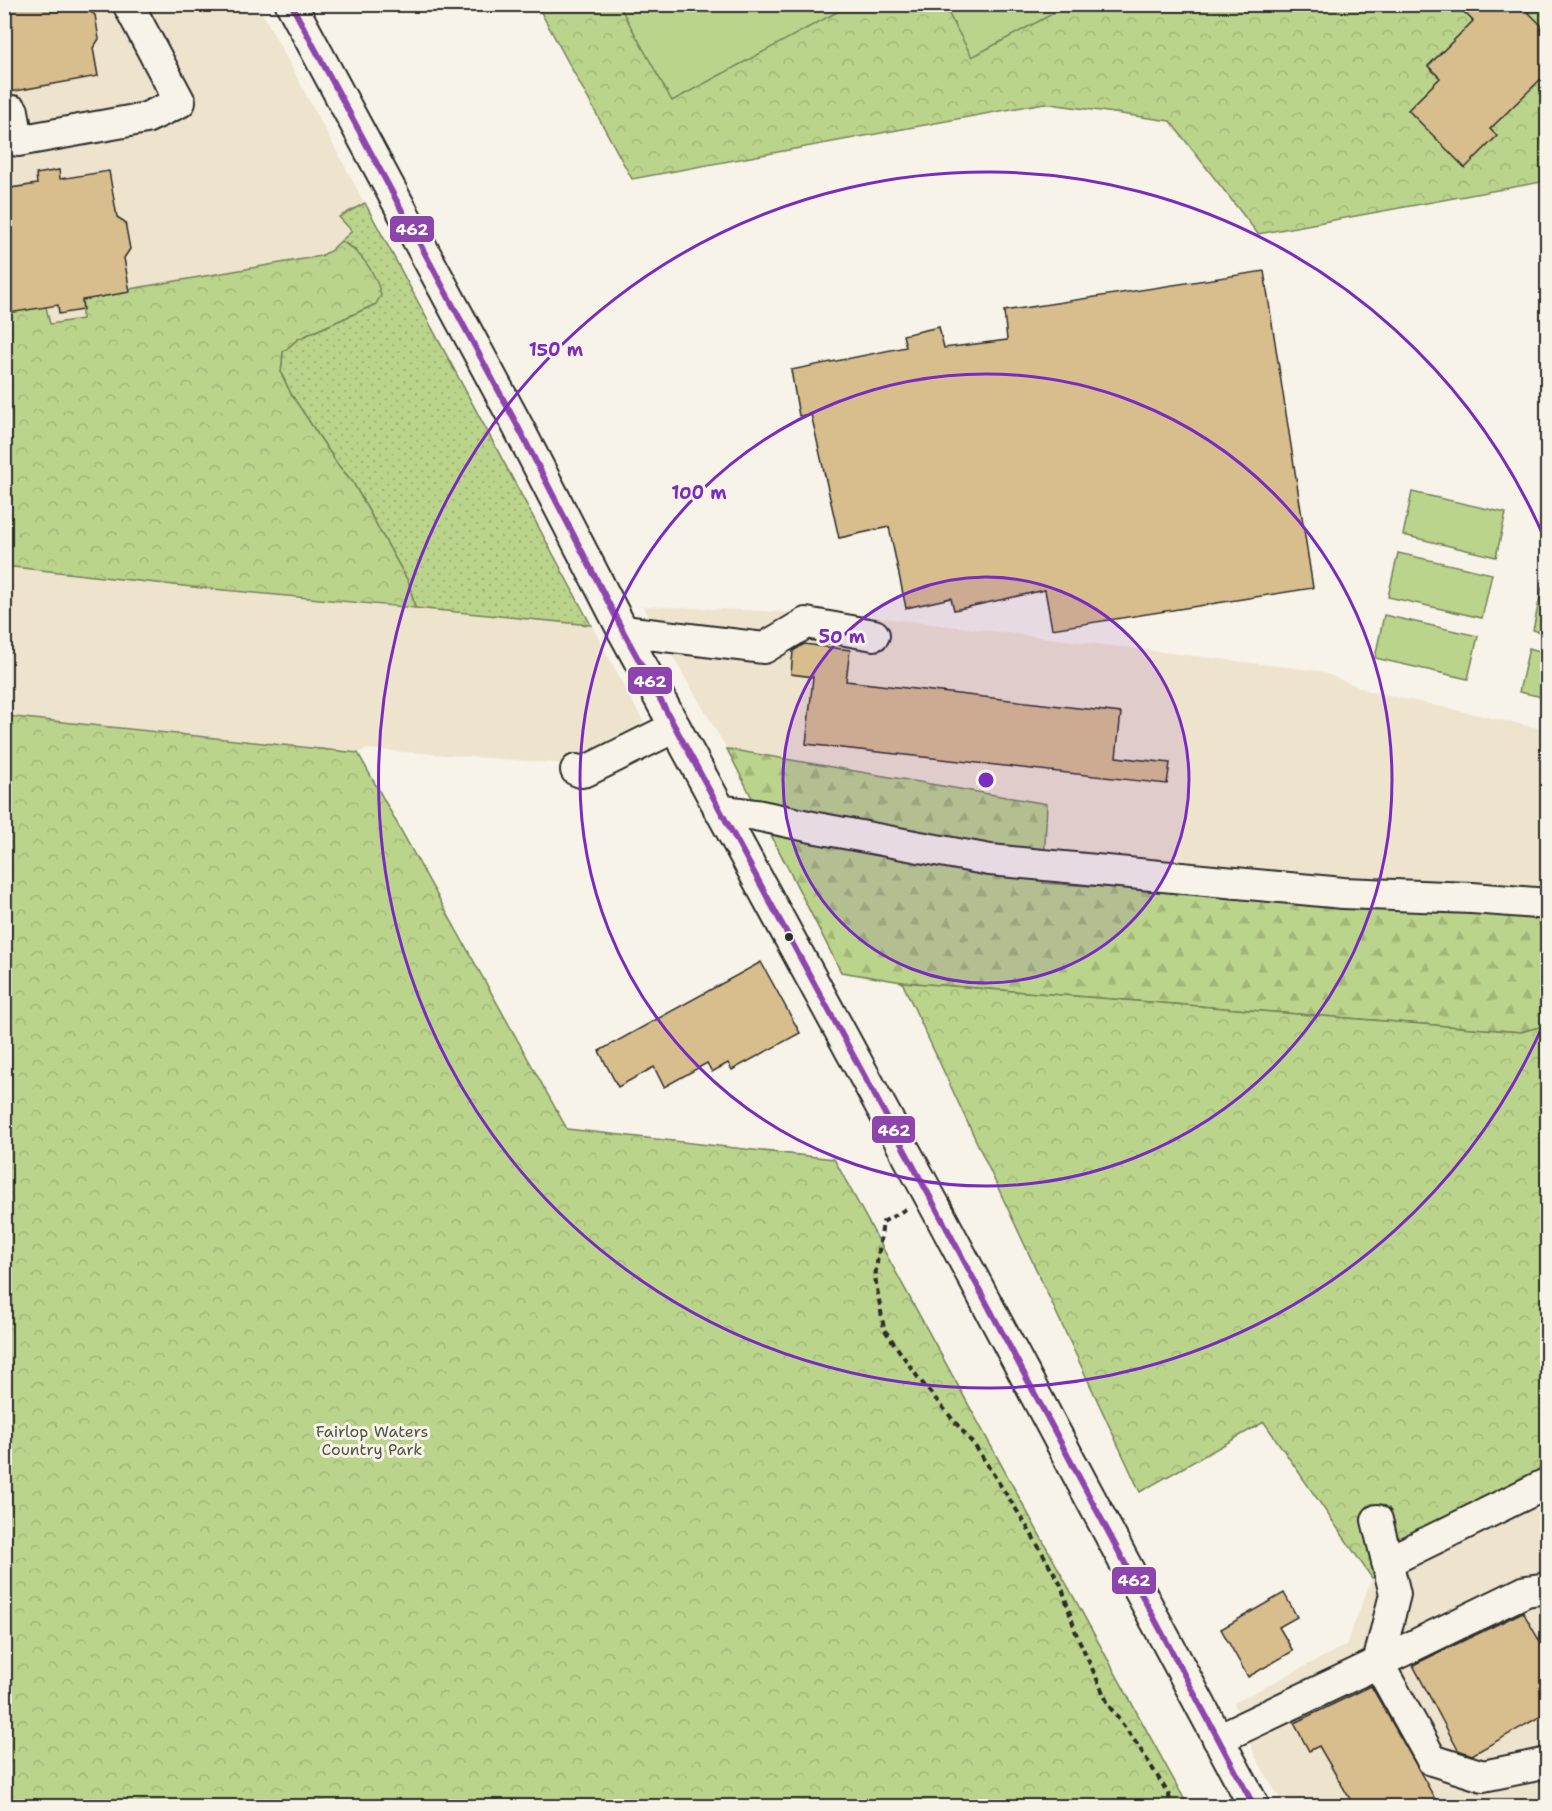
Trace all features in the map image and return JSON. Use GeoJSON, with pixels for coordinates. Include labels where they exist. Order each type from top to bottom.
{"type":"FeatureCollection","features":[{"type":"Feature","properties":{"kind":"street"},"geometry":{"type":"LineString","coordinates":[[13,111],[18,141],[146,118],[180,102],[128,4]]}},
{"type":"Feature","properties":{"kind":"street"},"geometry":{"type":"LineString","coordinates":[[291,4],[516,423],[623,631],[936,1208],[1254,1806]]}},
{"type":"Feature","properties":{"kind":"street"},"geometry":{"type":"LineString","coordinates":[[623,631],[764,648],[806,623],[874,635]]}},
{"type":"Feature","properties":{"kind":"street"},"geometry":{"type":"LineString","coordinates":[[576,770],[586,771],[675,727]]}},
{"type":"Feature","properties":{"kind":"street"},"geometry":{"type":"LineString","coordinates":[[719,810],[756,814],[817,828],[990,860],[1344,893],[1472,898],[1548,904]]}},
{"type":"Feature","properties":{"kind":"street"},"geometry":{"type":"LineString","coordinates":[[1387,1562],[1548,1483]]}},
{"type":"Feature","properties":{"kind":"street"},"geometry":{"type":"LineString","coordinates":[[1377,1520],[1395,1594],[1378,1663],[1432,1760],[1483,1776],[1548,1762]]}},
{"type":"Feature","properties":{"kind":"street"},"geometry":{"type":"LineString","coordinates":[[1218,1739],[1526,1591],[1548,1588]]}},
{"type":"Feature","properties":{"kind":"path"},"geometry":{"type":"LineString","coordinates":[[910,1215],[906,1209],[883,1222],[874,1277],[884,1329],[919,1378],[975,1446],[1023,1520],[1061,1585],[1076,1633],[1110,1706],[1168,1793],[1172,1806]]}},
{"type":"Feature","properties":{"kind":"shaded area"},"geometry":{"type":"Polygon","coordinates":[[[5,5],[258,5],[651,736],[581,765],[367,749],[358,753],[5,716],[5,5]]]}},
{"type":"Feature","properties":{"kind":"shaded area"},"geometry":{"type":"Polygon","coordinates":[[[643,606],[858,615],[1319,671],[1369,691],[1547,730],[1547,1010],[804,901],[727,749],[643,606]]]}},
{"type":"Feature","properties":{"kind":"shaded area"},"geometry":{"type":"Polygon","coordinates":[[[1547,1500],[1547,1806],[1284,1806],[1255,1756],[1234,1703],[1346,1645],[1372,1578],[1547,1500]]]}},
{"type":"Feature","properties":{"kind":"green space"},"geometry":{"type":"Polygon","coordinates":[[[537,5],[1547,5],[1547,181],[1258,234],[1170,121],[1044,103],[632,179],[537,5]]]}},
{"type":"Feature","properties":{"kind":"green space"},"geometry":{"type":"Polygon","coordinates":[[[619,5],[850,5],[672,101],[619,5]]]}},
{"type":"Feature","properties":{"kind":"green space"},"geometry":{"type":"Polygon","coordinates":[[[944,5],[1069,5],[972,57],[944,5]]]}},
{"type":"Feature","properties":{"kind":"green space"},"geometry":{"type":"Polygon","coordinates":[[[365,203],[591,625],[415,608],[409,583],[352,481],[338,465],[291,394],[281,373],[283,352],[298,339],[376,304],[355,249],[341,241],[352,231],[339,217],[365,203]]]}},
{"type":"Feature","properties":{"kind":"green space"},"geometry":{"type":"Polygon","coordinates":[[[341,241],[367,264],[381,295],[376,304],[298,339],[283,352],[281,373],[291,394],[338,465],[352,481],[409,583],[415,608],[192,587],[5,566],[4,286],[46,307],[50,324],[82,319],[82,300],[129,292],[130,289],[321,256],[341,241]]]}},
{"type":"Feature","properties":{"kind":"green space"},"geometry":{"type":"Polygon","coordinates":[[[1412,492],[1506,513],[1496,557],[1403,535],[1412,492]]]}},
{"type":"Feature","properties":{"kind":"green space"},"geometry":{"type":"Polygon","coordinates":[[[1398,553],[1492,574],[1482,618],[1388,597],[1398,553]]]}},
{"type":"Feature","properties":{"kind":"green space"},"geometry":{"type":"Polygon","coordinates":[[[1542,587],[1547,588],[1547,634],[1533,630],[1542,587]]]}},
{"type":"Feature","properties":{"kind":"green space"},"geometry":{"type":"Polygon","coordinates":[[[1384,615],[1478,636],[1468,679],[1375,658],[1384,615]]]}},
{"type":"Feature","properties":{"kind":"green space"},"geometry":{"type":"Polygon","coordinates":[[[1529,648],[1547,653],[1547,698],[1519,692],[1529,648]]]}},
{"type":"Feature","properties":{"kind":"green space","name":"Fairlop Waters Country Park"},"geometry":{"type":"Polygon","coordinates":[[[5,716],[358,753],[567,1129],[834,1159],[1188,1806],[5,1806],[5,716]]]}},
{"type":"Feature","properties":{"kind":"green space"},"geometry":{"type":"Polygon","coordinates":[[[727,749],[1047,804],[1043,883],[1547,914],[1547,1025],[1521,1032],[902,982],[841,972],[727,749]]]}},
{"type":"Feature","properties":{"kind":"green space"},"geometry":{"type":"Polygon","coordinates":[[[902,982],[1521,1032],[1547,1025],[1547,1485],[1372,1578],[1264,1422],[1140,1492],[902,982]]]}},
{"type":"Feature","properties":{"kind":"building"},"geometry":{"type":"Polygon","coordinates":[[[85,4],[86,9],[95,15],[99,39],[93,48],[98,76],[4,93],[4,6],[85,4]]]}},
{"type":"Feature","properties":{"kind":"building"},"geometry":{"type":"Polygon","coordinates":[[[1456,4],[1520,4],[1548,32],[1548,72],[1490,129],[1497,136],[1465,168],[1408,110],[1440,78],[1428,66],[1473,21],[1456,4]]]}},
{"type":"Feature","properties":{"kind":"building"},"geometry":{"type":"Polygon","coordinates":[[[59,170],[60,179],[109,171],[117,217],[125,222],[130,249],[124,258],[130,292],[82,300],[83,310],[59,314],[58,305],[9,313],[4,286],[4,189],[37,184],[36,174],[59,170]]]}},
{"type":"Feature","properties":{"kind":"building"},"geometry":{"type":"Polygon","coordinates":[[[1264,271],[1313,588],[1052,629],[1045,590],[954,610],[951,598],[906,608],[889,527],[839,538],[811,414],[799,416],[791,370],[906,347],[903,335],[939,327],[944,348],[1007,340],[1004,311],[1264,271]]]}},
{"type":"Feature","properties":{"kind":"building"},"geometry":{"type":"Polygon","coordinates":[[[804,644],[850,650],[846,681],[1121,713],[1116,757],[1170,763],[1167,784],[806,744],[813,677],[791,674],[793,651],[804,644]]]}},
{"type":"Feature","properties":{"kind":"building"},"geometry":{"type":"Polygon","coordinates":[[[761,962],[800,1033],[732,1070],[728,1063],[712,1072],[707,1063],[664,1087],[654,1067],[618,1087],[599,1051],[761,962]]]}},
{"type":"Feature","properties":{"kind":"building"},"geometry":{"type":"Polygon","coordinates":[[[1284,1593],[1297,1617],[1279,1627],[1293,1651],[1248,1677],[1221,1629],[1284,1593]]]}},
{"type":"Feature","properties":{"kind":"building"},"geometry":{"type":"Polygon","coordinates":[[[1523,1612],[1548,1656],[1548,1712],[1472,1755],[1458,1750],[1413,1665],[1523,1612]]]}},
{"type":"Feature","properties":{"kind":"building"},"geometry":{"type":"Polygon","coordinates":[[[1371,1686],[1439,1806],[1354,1806],[1319,1746],[1309,1751],[1294,1723],[1371,1686]]]}},
{"type":"Feature","properties":{"kind":"transit line","name":"462"},"geometry":{"type":"LineString","coordinates":[[291,4],[516,423],[623,631],[936,1208],[1254,1806]]}}]}
